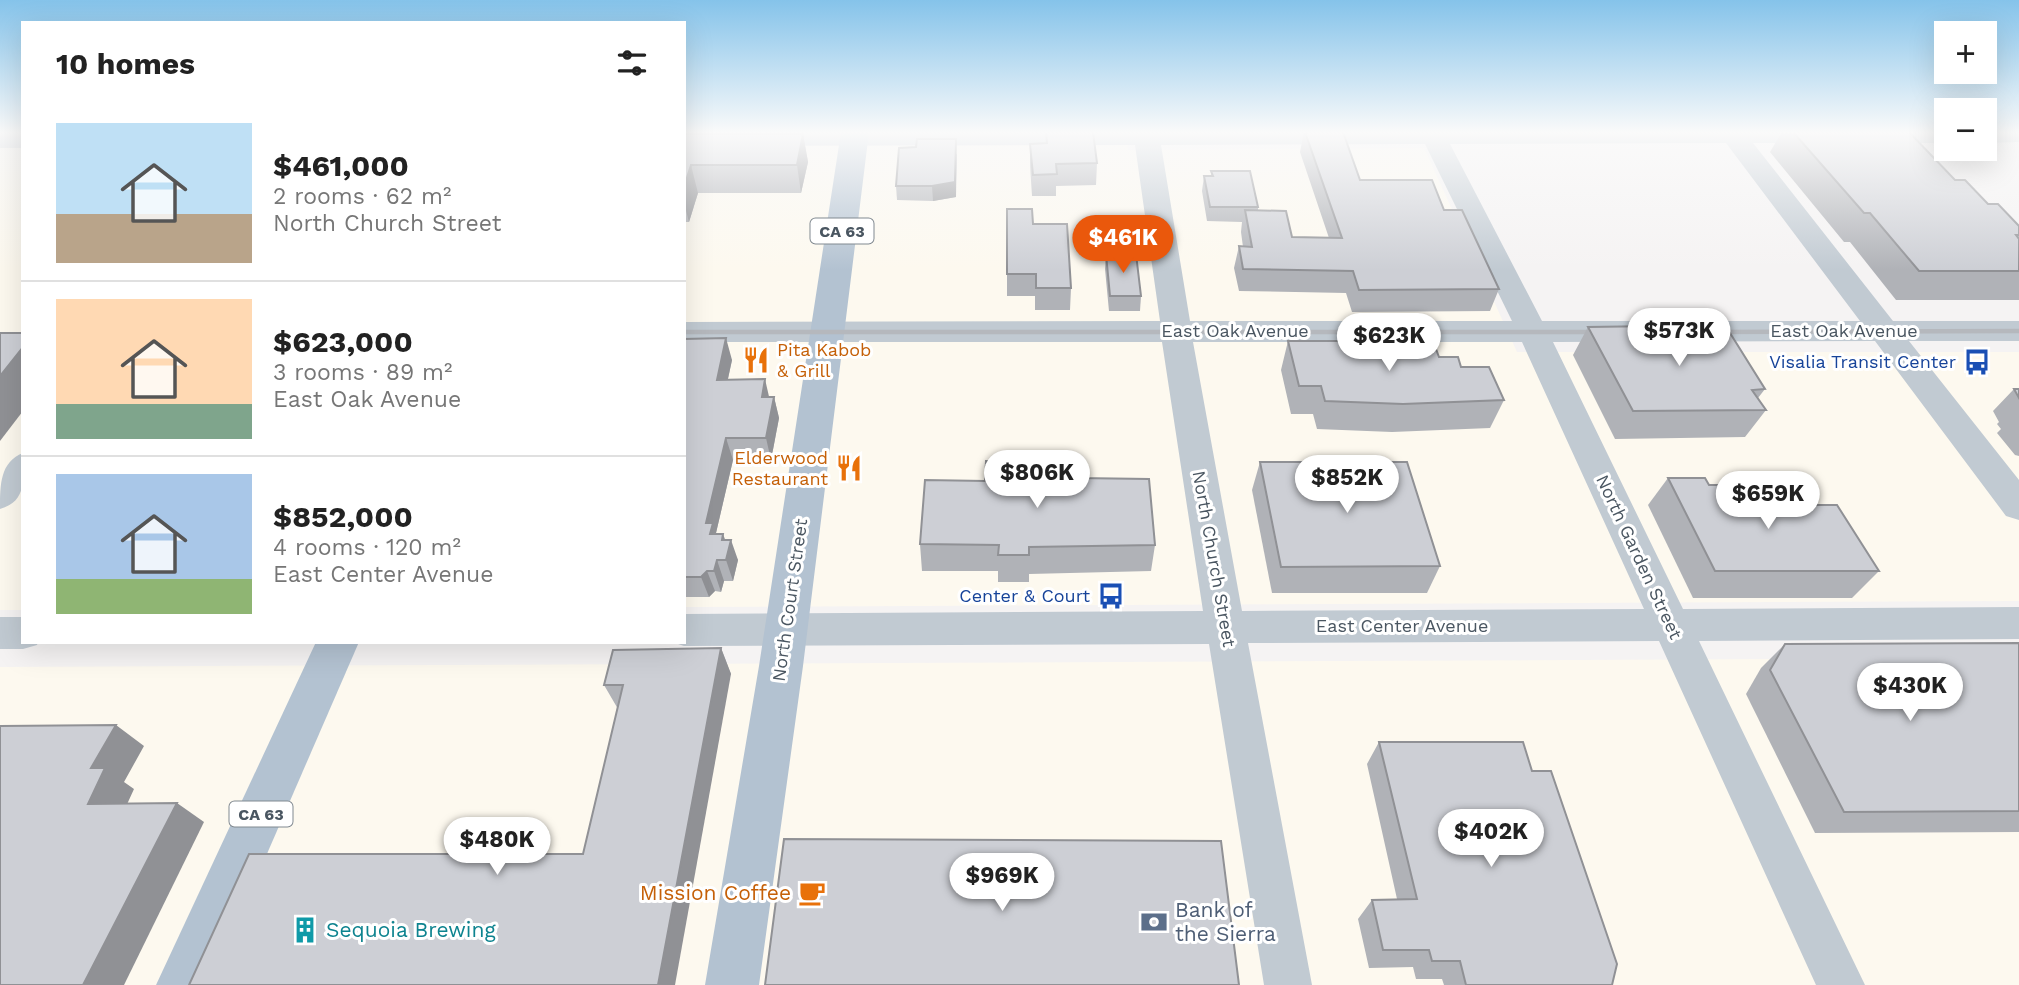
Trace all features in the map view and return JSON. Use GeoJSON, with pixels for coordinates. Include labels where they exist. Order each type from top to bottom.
{"type":"FeatureCollection","features":[{"type":"Feature","properties":{"kind":"main road","name":"North Court Street"},"geometry":{"type":"LineString","coordinates":[[732,985],[786,631],[849,178]]}},
{"type":"Feature","properties":{"kind":"main road","name":"CA 63"},"geometry":{"type":"LineString","coordinates":[[183,985],[337,644]]}},
{"type":"Feature","properties":{"kind":"street","name":"North Church Street"},"geometry":{"type":"LineString","coordinates":[[1152,178],[1175,331],[1288,985]]}},
{"type":"Feature","properties":{"kind":"street","name":"North Garden Street"},"geometry":{"type":"LineString","coordinates":[[1455,178],[1533,332],[1841,985]]}},
{"type":"Feature","properties":{"kind":"street"},"geometry":{"type":"LineString","coordinates":[[1766,178],[2019,506]]}},
{"type":"Feature","properties":{"kind":"street","name":"East Oak Avenue"},"geometry":{"type":"LineString","coordinates":[[686,332],[2019,331]]}},
{"type":"Feature","properties":{"kind":"street"},"geometry":{"type":"LineString","coordinates":[[0,496],[21,469]]}},
{"type":"Feature","properties":{"kind":"street","name":"East Center Avenue"},"geometry":{"type":"LineString","coordinates":[[686,631],[2019,623]]}},
{"type":"Feature","properties":{"kind":"street"},"geometry":{"type":"LineString","coordinates":[[0,633],[21,633]]}},
{"type":"Feature","properties":{"kind":"shaded area"},"geometry":{"type":"Polygon","coordinates":[[[0,178],[21,178],[21,610],[0,610],[0,178]]]}},
{"type":"Feature","properties":{"kind":"shaded area"},"geometry":{"type":"Polygon","coordinates":[[[686,178],[1438,178],[1517,352],[2019,352],[2019,601],[686,607],[686,178]]]}},
{"type":"Feature","properties":{"kind":"shaded area"},"geometry":{"type":"Polygon","coordinates":[[[2019,658],[2019,985],[0,985],[0,667],[2019,658]]]}},
{"type":"Feature","properties":{"kind":"building"},"geometry":{"type":"Polygon","coordinates":[[[897,178],[955,178],[955,182],[932,186],[896,186],[897,178]]]}},
{"type":"Feature","properties":{"kind":"building"},"geometry":{"type":"Polygon","coordinates":[[[1204,178],[1252,178],[1258,207],[1210,207],[1204,178]]]}},
{"type":"Feature","properties":{"kind":"building"},"geometry":{"type":"Polygon","coordinates":[[[1321,178],[1432,180],[1444,210],[1462,210],[1499,289],[1359,290],[1353,271],[1243,269],[1239,246],[1252,247],[1245,210],[1286,211],[1292,237],[1342,238],[1321,178]]]}},
{"type":"Feature","properties":{"kind":"building"},"geometry":{"type":"Polygon","coordinates":[[[1833,178],[1965,180],[1988,204],[1998,204],[2019,226],[2019,235],[2016,235],[2019,239],[2019,271],[1919,271],[1870,213],[1864,213],[1833,178]]]}},
{"type":"Feature","properties":{"kind":"building"},"geometry":{"type":"Polygon","coordinates":[[[1007,209],[1032,209],[1033,224],[1067,224],[1071,288],[1036,288],[1036,274],[1007,274],[1007,209]]]}},
{"type":"Feature","properties":{"kind":"building"},"geometry":{"type":"Polygon","coordinates":[[[1106,254],[1136,254],[1141,296],[1110,296],[1106,254]]]}},
{"type":"Feature","properties":{"kind":"building"},"geometry":{"type":"Polygon","coordinates":[[[1725,325],[1765,389],[1752,390],[1766,410],[1633,411],[1588,327],[1725,325]]]}},
{"type":"Feature","properties":{"kind":"building"},"geometry":{"type":"Polygon","coordinates":[[[0,333],[21,333],[21,350],[0,376],[0,333]]]}},
{"type":"Feature","properties":{"kind":"building"},"geometry":{"type":"Polygon","coordinates":[[[726,338],[717,380],[765,379],[762,397],[774,397],[766,438],[726,438],[706,523],[713,523],[710,534],[723,534],[722,540],[731,540],[726,560],[717,560],[714,571],[707,571],[701,577],[686,577],[686,339],[726,338]]]}},
{"type":"Feature","properties":{"kind":"building"},"geometry":{"type":"Polygon","coordinates":[[[1288,341],[1433,341],[1439,357],[1458,357],[1461,367],[1489,367],[1504,400],[1403,404],[1325,401],[1321,386],[1299,386],[1288,341]]]}},
{"type":"Feature","properties":{"kind":"building"},"geometry":{"type":"Polygon","coordinates":[[[986,461],[1030,462],[1030,468],[1078,468],[1078,478],[1149,479],[1155,545],[1029,547],[1029,555],[998,555],[999,545],[920,544],[925,480],[985,481],[986,461]]]}},
{"type":"Feature","properties":{"kind":"building"},"geometry":{"type":"Polygon","coordinates":[[[1260,462],[1407,462],[1440,566],[1281,567],[1260,462]]]}},
{"type":"Feature","properties":{"kind":"building"},"geometry":{"type":"Polygon","coordinates":[[[1668,478],[1705,478],[1709,485],[1754,485],[1765,505],[1837,505],[1879,571],[1715,571],[1668,478]]]}},
{"type":"Feature","properties":{"kind":"building"},"geometry":{"type":"Polygon","coordinates":[[[2019,643],[2019,811],[1844,812],[1770,670],[1785,644],[2019,643]]]}},
{"type":"Feature","properties":{"kind":"building"},"geometry":{"type":"Polygon","coordinates":[[[721,648],[658,985],[189,985],[249,854],[583,854],[623,685],[604,685],[613,650],[721,648]]]}},
{"type":"Feature","properties":{"kind":"building"},"geometry":{"type":"Polygon","coordinates":[[[116,725],[91,768],[105,768],[88,804],[177,803],[83,985],[0,985],[0,726],[116,725]]]}},
{"type":"Feature","properties":{"kind":"building"},"geometry":{"type":"Polygon","coordinates":[[[1379,742],[1523,742],[1532,771],[1551,771],[1617,964],[1612,985],[1466,985],[1460,961],[1432,961],[1429,950],[1383,950],[1372,900],[1417,899],[1379,742]]]}},
{"type":"Feature","properties":{"kind":"building"},"geometry":{"type":"Polygon","coordinates":[[[784,839],[1221,841],[1239,985],[765,985],[784,839]]]}},
{"type":"Feature","properties":{"kind":"railway"},"geometry":{"type":"LineString","coordinates":[[1711,332],[2019,331]]}},
{"type":"Feature","properties":{"kind":"railway"},"geometry":{"type":"LineString","coordinates":[[686,332],[1606,332]]}},
{"type":"Feature","properties":{"kind":"place","name":"Pita Kabob & Grill"},"geometry":{"type":"Point","coordinates":[756,360]}},
{"type":"Feature","properties":{"kind":"place","name":"Visalia Transit Center"},"geometry":{"type":"Point","coordinates":[1977,362]}},
{"type":"Feature","properties":{"kind":"place","name":"Elderwood Restaurant"},"geometry":{"type":"Point","coordinates":[849,468]}},
{"type":"Feature","properties":{"kind":"place","name":"Center & Court"},"geometry":{"type":"Point","coordinates":[1111,596]}},
{"type":"Feature","properties":{"kind":"place","name":"Mission Coffee"},"geometry":{"type":"Point","coordinates":[812,893]}},
{"type":"Feature","properties":{"kind":"place","name":"Bank of the Sierra"},"geometry":{"type":"Point","coordinates":[1154,922]}},
{"type":"Feature","properties":{"kind":"place","name":"Sequoia Brewing"},"geometry":{"type":"Point","coordinates":[305,930]}}]}
